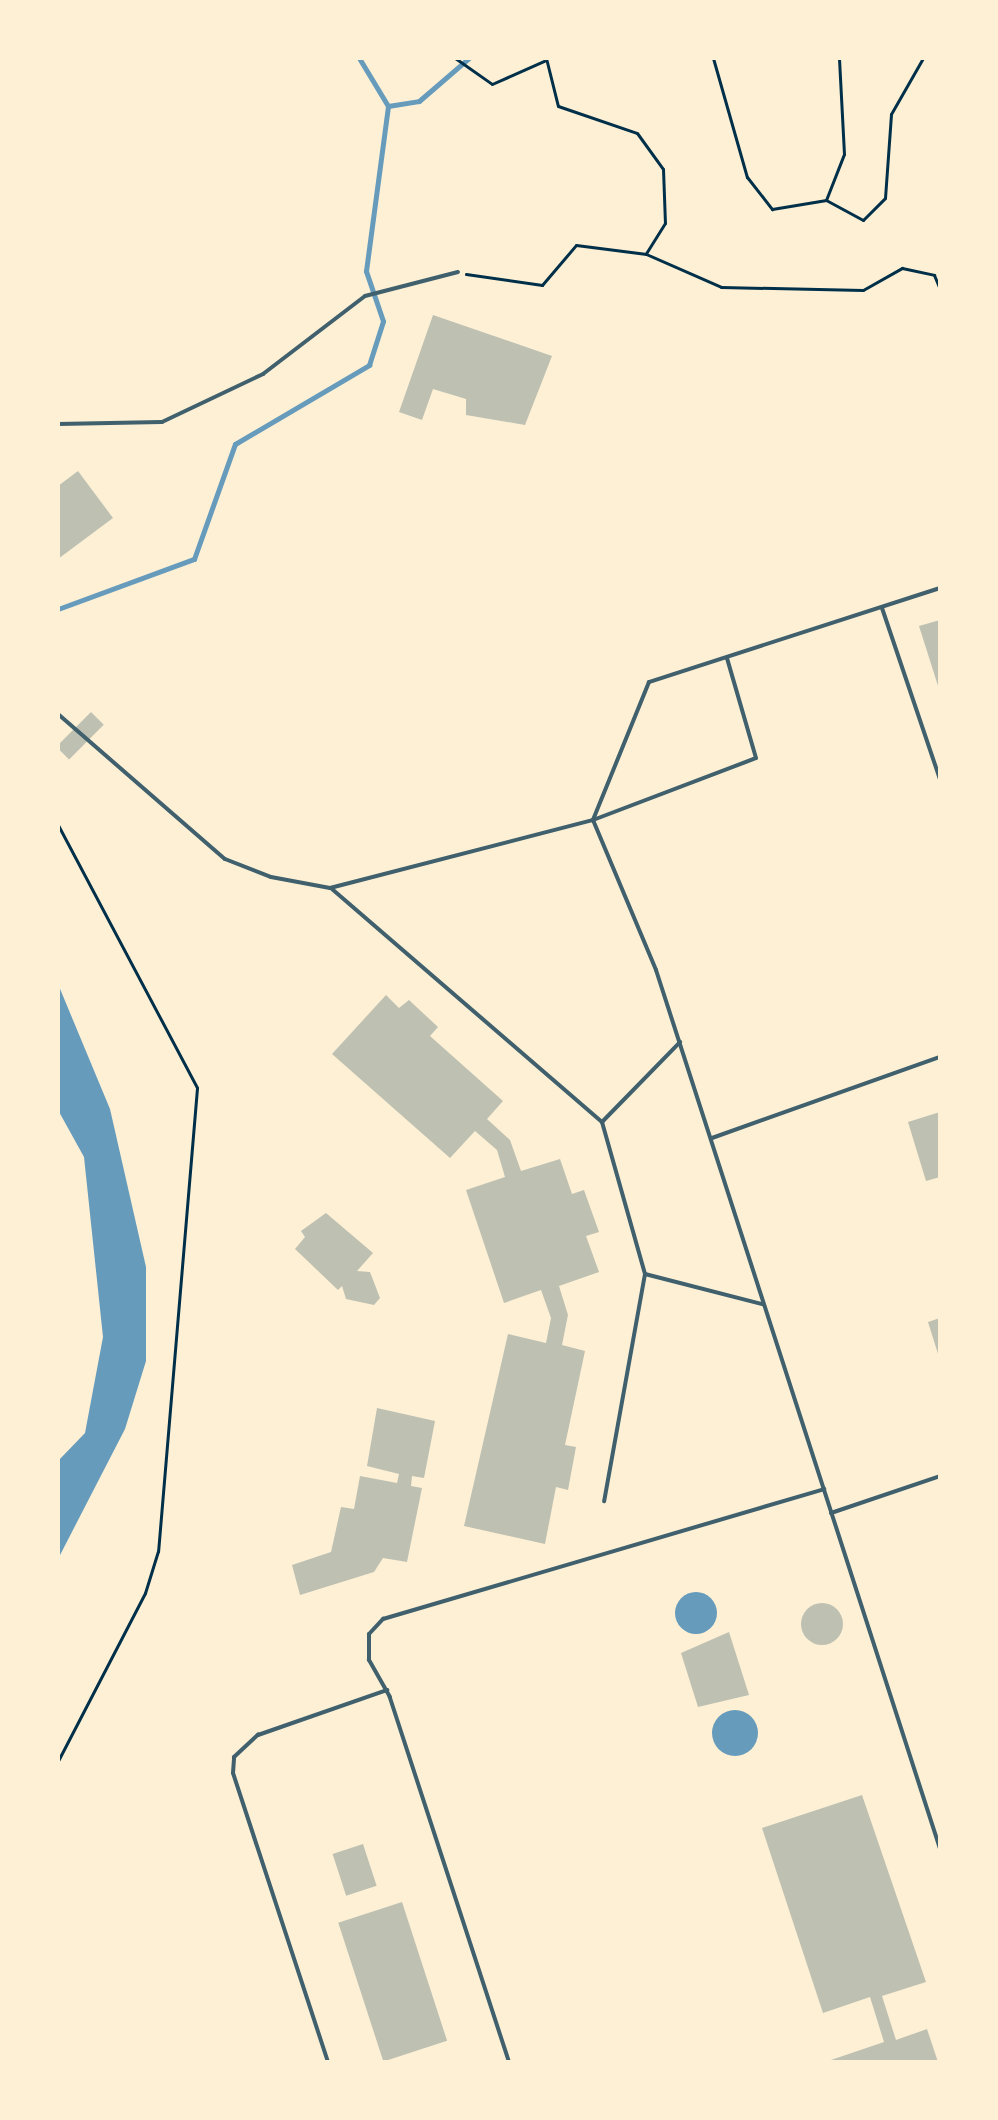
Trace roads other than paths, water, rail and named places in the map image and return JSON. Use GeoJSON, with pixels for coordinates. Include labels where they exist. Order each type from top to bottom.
{"type":"FeatureCollection","features":[{"type":"Feature","properties":{"kind":"lane"},"geometry":{"type":"LineString","coordinates":[[58,424],[162,422],[220,399],[365,296],[458,272]]}},
{"type":"Feature","properties":{"kind":"lane"},"geometry":{"type":"LineString","coordinates":[[940,588],[649,682],[593,820],[680,1042],[940,1849]]}},
{"type":"Feature","properties":{"kind":"lane"},"geometry":{"type":"LineString","coordinates":[[882,608],[940,779]]}},
{"type":"Feature","properties":{"kind":"lane"},"geometry":{"type":"LineString","coordinates":[[58,714],[225,859],[271,877],[330,888],[593,820],[756,758],[727,658]]}},
{"type":"Feature","properties":{"kind":"lane"},"geometry":{"type":"LineString","coordinates":[[330,888],[602,1122],[645,1274],[604,1501]]}},
{"type":"Feature","properties":{"kind":"lane"},"geometry":{"type":"LineString","coordinates":[[602,1122],[680,1042]]}},
{"type":"Feature","properties":{"kind":"lane"},"geometry":{"type":"LineString","coordinates":[[712,1138],[940,1057]]}},
{"type":"Feature","properties":{"kind":"lane"},"geometry":{"type":"LineString","coordinates":[[645,1274],[762,1304]]}},
{"type":"Feature","properties":{"kind":"lane"},"geometry":{"type":"LineString","coordinates":[[831,1513],[940,1476]]}},
{"type":"Feature","properties":{"kind":"lane"},"geometry":{"type":"LineString","coordinates":[[509,2062],[387,1690],[369,1660],[369,1634],[383,1619],[824,1489]]}},
{"type":"Feature","properties":{"kind":"lane"},"geometry":{"type":"LineString","coordinates":[[328,2062],[233,1773],[234,1757],[258,1735],[387,1690]]}},
{"type":"Feature","properties":{"kind":"water"},"geometry":{"type":"Polygon","coordinates":[[[58,984],[110,1109],[146,1267],[146,1361],[125,1429],[58,1559],[58,1461],[85,1433],[103,1337],[84,1157],[58,1110],[58,984]]]}},
{"type":"Feature","properties":{"kind":"water"},"geometry":{"type":"Polygon","coordinates":[[[696,1592],[711,1598],[717,1613],[711,1628],[696,1634],[681,1628],[675,1613],[681,1598],[696,1592]]]}},
{"type":"Feature","properties":{"kind":"water"},"geometry":{"type":"Polygon","coordinates":[[[735,1710],[751,1717],[758,1733],[751,1749],[735,1756],[719,1749],[712,1733],[719,1717],[735,1710]]]}},
{"type":"Feature","properties":{"kind":"waterway"},"geometry":{"type":"LineString","coordinates":[[58,609],[194,559],[235,444],[369,365],[383,321],[366,271],[388,106],[359,58]]}},
{"type":"Feature","properties":{"kind":"waterway"},"geometry":{"type":"LineString","coordinates":[[388,106],[419,101],[469,58]]}}]}
